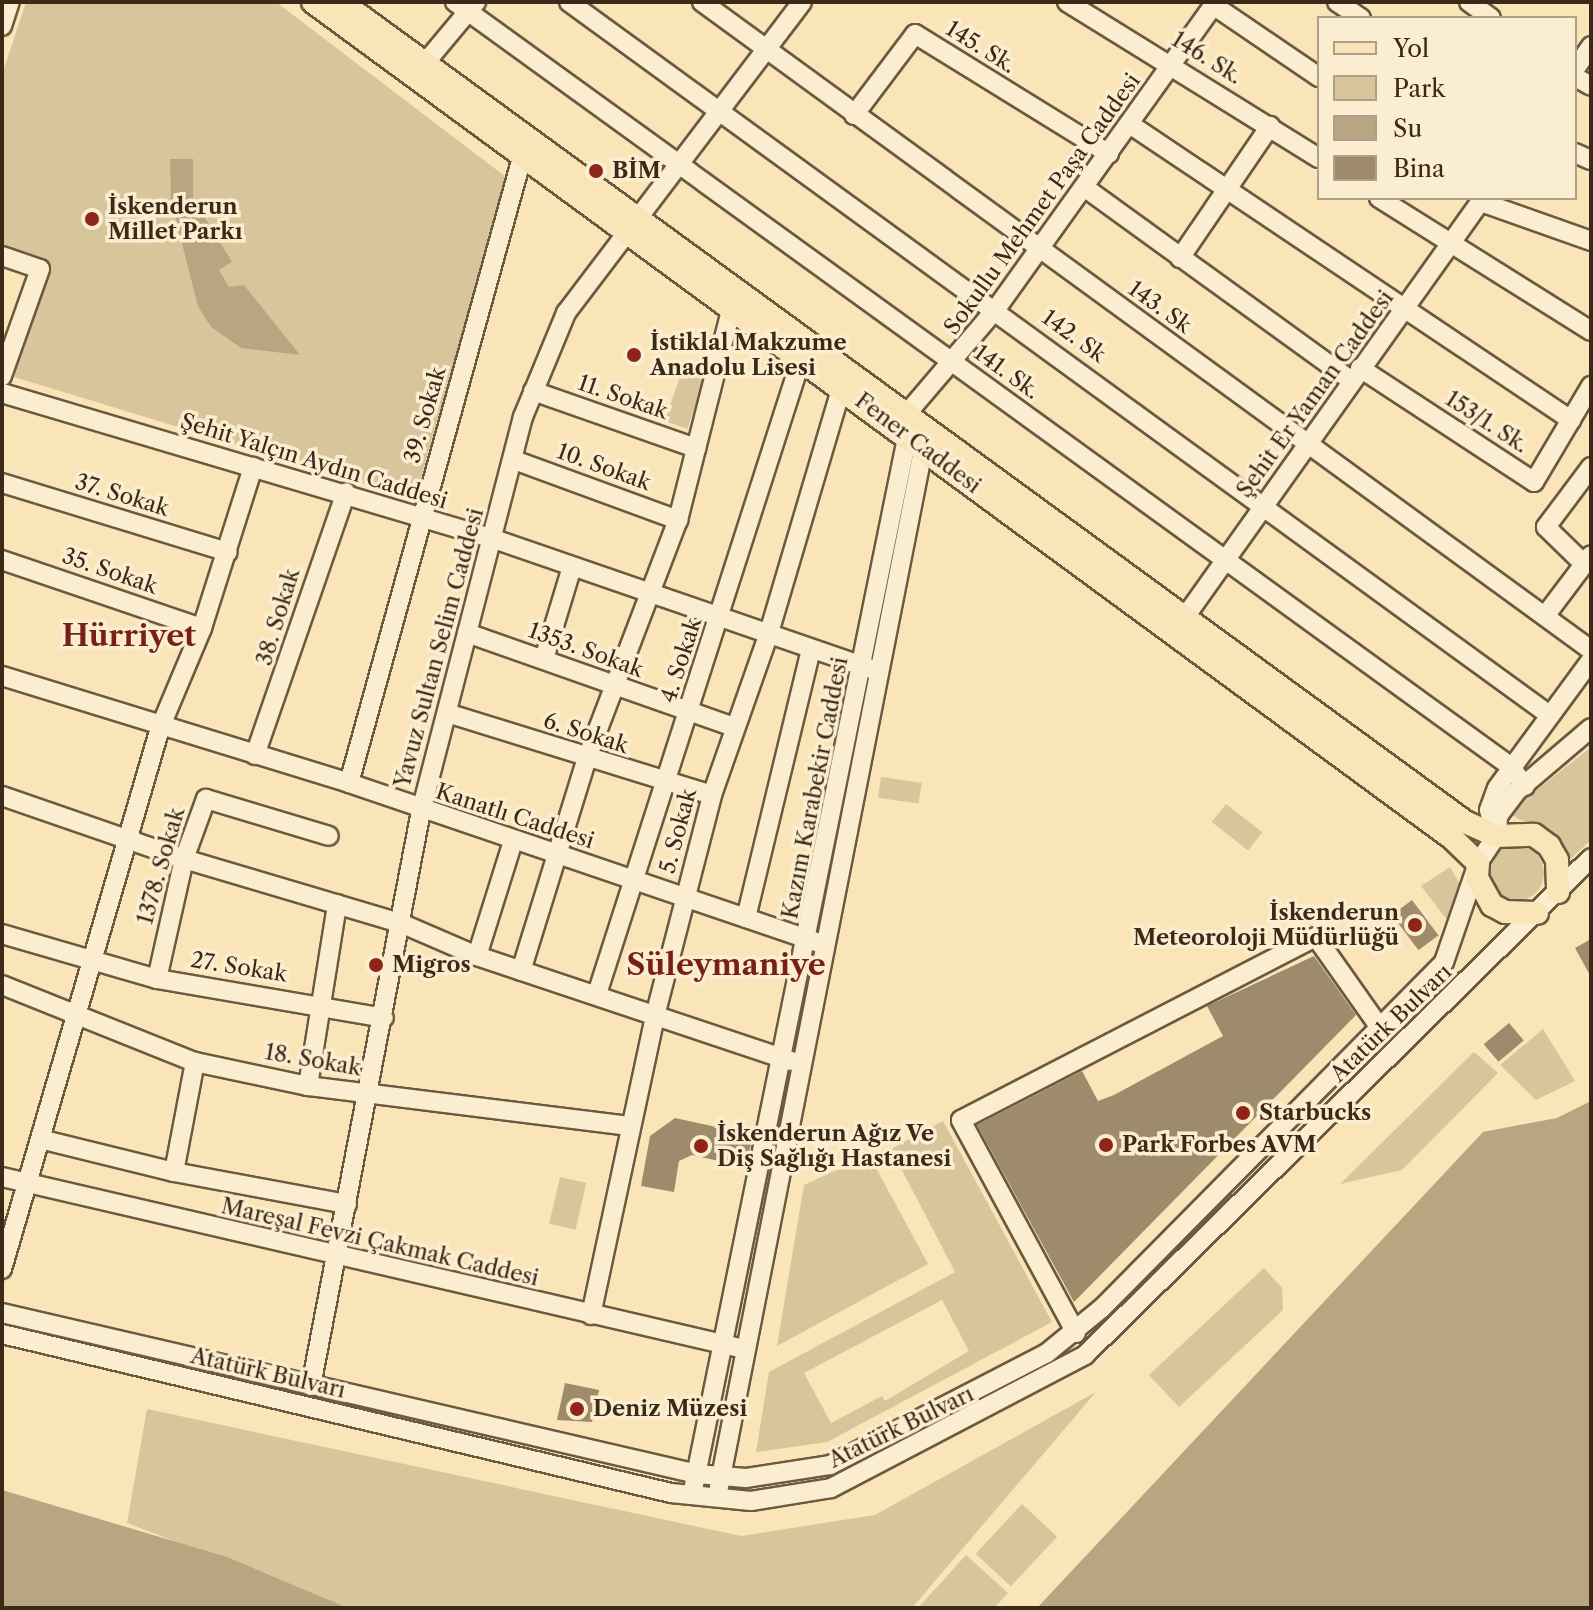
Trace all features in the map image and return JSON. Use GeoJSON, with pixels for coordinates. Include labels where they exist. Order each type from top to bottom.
{"type":"FeatureCollection","features":[{"type":"Feature","properties":{"kind":"main road","name":"Fener Caddesi"},"geometry":{"type":"LineString","coordinates":[[313,2],[523,154],[631,222]]}},
{"type":"Feature","properties":{"kind":"main road","name":"Fener Caddesi"},"geometry":{"type":"LineString","coordinates":[[341,2],[631,222],[912,428],[1478,863]]}},
{"type":"Feature","properties":{"kind":"main road","name":"Fener Caddesi"},"geometry":{"type":"LineString","coordinates":[[912,428],[1185,617],[1465,822],[1496,836]]}},
{"type":"Feature","properties":{"kind":"main road"},"geometry":{"type":"LineString","coordinates":[[1478,863],[1477,878],[1492,905],[1505,912],[1547,903],[1557,860],[1549,846],[1521,832],[1496,836]]}},
{"type":"Feature","properties":{"kind":"street"},"geometry":{"type":"LineString","coordinates":[[2,26],[10,2]]}},
{"type":"Feature","properties":{"kind":"street","name":"142. Sk"},"geometry":{"type":"LineString","coordinates":[[569,2],[996,309],[1548,714]]}},
{"type":"Feature","properties":{"kind":"street","name":"143. Sk"},"geometry":{"type":"LineString","coordinates":[[702,2],[1591,650]]}},
{"type":"Feature","properties":{"kind":"street","name":"Yavuz Sultan Selim Caddesi"},"geometry":{"type":"LineString","coordinates":[[311,1386],[403,924],[421,811],[491,538],[533,391],[566,313],[631,222],[723,112],[802,2]]}},
{"type":"Feature","properties":{"kind":"street","name":"146. Sk."},"geometry":{"type":"LineString","coordinates":[[1067,2],[1174,65],[1317,157]]}},
{"type":"Feature","properties":{"kind":"street"},"geometry":{"type":"LineString","coordinates":[[1337,2],[1358,16]]}},
{"type":"Feature","properties":{"kind":"street"},"geometry":{"type":"LineString","coordinates":[[1469,2],[1488,16]]}},
{"type":"Feature","properties":{"kind":"street"},"geometry":{"type":"LineString","coordinates":[[425,63],[466,6]]}},
{"type":"Feature","properties":{"kind":"street","name":"141. Sk."},"geometry":{"type":"LineString","coordinates":[[466,6],[677,165],[1510,766],[1525,786]]}},
{"type":"Feature","properties":{"kind":"street"},"geometry":{"type":"LineString","coordinates":[[1206,6],[1317,76]]}},
{"type":"Feature","properties":{"kind":"street","name":"Sokullu Mehmet Paşa Caddesi"},"geometry":{"type":"LineString","coordinates":[[912,428],[1036,247],[1174,65],[1206,6]]}},
{"type":"Feature","properties":{"kind":"street","name":"145. Sk."},"geometry":{"type":"LineString","coordinates":[[854,115],[915,34],[1109,154]]}},
{"type":"Feature","properties":{"kind":"street"},"geometry":{"type":"LineString","coordinates":[[1577,66],[1591,46]]}},
{"type":"Feature","properties":{"kind":"street"},"geometry":{"type":"LineString","coordinates":[[1131,125],[1226,185],[1403,312],[1571,420]]}},
{"type":"Feature","properties":{"kind":"street"},"geometry":{"type":"LineString","coordinates":[[1180,258],[1226,185],[1270,126]]}},
{"type":"Feature","properties":{"kind":"street","name":"39. Sokak"},"geometry":{"type":"LineString","coordinates":[[349,783],[523,154]]}},
{"type":"Feature","properties":{"kind":"street"},"geometry":{"type":"LineString","coordinates":[[1084,187],[1180,258],[1355,374]]}},
{"type":"Feature","properties":{"kind":"street"},"geometry":{"type":"LineString","coordinates":[[1382,200],[1591,331]]}},
{"type":"Feature","properties":{"kind":"street"},"geometry":{"type":"LineString","coordinates":[[1482,200],[1591,241]]}},
{"type":"Feature","properties":{"kind":"street","name":"Şehit Er Yaman Caddesi"},"geometry":{"type":"LineString","coordinates":[[1185,617],[1305,443],[1453,246],[1482,200]]}},
{"type":"Feature","properties":{"kind":"street"},"geometry":{"type":"LineString","coordinates":[[2,256],[40,269],[2,376]]}},
{"type":"Feature","properties":{"kind":"street"},"geometry":{"type":"LineString","coordinates":[[521,971],[587,758],[678,520],[734,298]]}},
{"type":"Feature","properties":{"kind":"street","name":"4. Sokak"},"geometry":{"type":"LineString","coordinates":[[597,994],[804,349]]}},
{"type":"Feature","properties":{"kind":"street","name":"153/1. Sk."},"geometry":{"type":"LineString","coordinates":[[1355,374],[1534,482],[1591,386]]}},
{"type":"Feature","properties":{"kind":"street","name":"5. Sokak"},"geometry":{"type":"LineString","coordinates":[[591,1315],[656,1012],[712,795],[768,636],[844,378]]}},
{"type":"Feature","properties":{"kind":"street","name":"11. Sokak"},"geometry":{"type":"LineString","coordinates":[[533,391],[696,448]]}},
{"type":"Feature","properties":{"kind":"street","name":"Şehit Yalçın Aydın Caddesi"},"geometry":{"type":"LineString","coordinates":[[2,393],[346,492],[420,520],[491,538],[572,567],[652,590],[719,621],[873,669]]}},
{"type":"Feature","properties":{"kind":"street","name":"Kazım Karabekir Caddesi"},"geometry":{"type":"LineString","coordinates":[[716,1501],[829,947],[912,428]]}},
{"type":"Feature","properties":{"kind":"street","name":"10. Sokak"},"geometry":{"type":"LineString","coordinates":[[514,460],[678,520]]}},
{"type":"Feature","properties":{"kind":"street"},"geometry":{"type":"LineString","coordinates":[[2,1269],[44,1140],[88,960],[130,838],[160,728],[202,628],[253,467]]}},
{"type":"Feature","properties":{"kind":"street"},"geometry":{"type":"LineString","coordinates":[[1545,616],[1588,560],[1546,527],[1591,467]]}},
{"type":"Feature","properties":{"kind":"street","name":"37. Sokak"},"geometry":{"type":"LineString","coordinates":[[2,483],[228,552]]}},
{"type":"Feature","properties":{"kind":"street","name":"38. Sokak"},"geometry":{"type":"LineString","coordinates":[[255,755],[346,492]]}},
{"type":"Feature","properties":{"kind":"street","name":"35. Sokak"},"geometry":{"type":"LineString","coordinates":[[2,560],[202,628]]}},
{"type":"Feature","properties":{"kind":"street"},"geometry":{"type":"LineString","coordinates":[[544,659],[572,567]]}},
{"type":"Feature","properties":{"kind":"street","name":"1353. Sokak"},"geometry":{"type":"LineString","coordinates":[[467,633],[734,727]]}},
{"type":"Feature","properties":{"kind":"street"},"geometry":{"type":"LineString","coordinates":[[746,918],[811,649]]}},
{"type":"Feature","properties":{"kind":"street"},"geometry":{"type":"LineString","coordinates":[[1496,836],[1489,810],[1510,766],[1591,660]]}},
{"type":"Feature","properties":{"kind":"street","name":"Kazım Karabekir Caddesi"},"geometry":{"type":"LineString","coordinates":[[692,1496],[726,1345],[781,1054],[873,669]]}},
{"type":"Feature","properties":{"kind":"street","name":"Kanatlı Caddesi"},"geometry":{"type":"LineString","coordinates":[[2,676],[160,728],[349,783],[421,811],[686,895],[829,947]]}},
{"type":"Feature","properties":{"kind":"street","name":"6. Sokak"},"geometry":{"type":"LineString","coordinates":[[447,713],[666,784],[712,795]]}},
{"type":"Feature","properties":{"kind":"street"},"geometry":{"type":"LineString","coordinates":[[1478,863],[1496,836],[1498,816],[1525,786],[1591,728]]}},
{"type":"Feature","properties":{"kind":"street"},"geometry":{"type":"LineString","coordinates":[[2,796],[184,859],[403,924],[477,956],[781,1054],[803,1069]]}},
{"type":"Feature","properties":{"kind":"street","name":"1378. Sokak"},"geometry":{"type":"LineString","coordinates":[[157,979],[184,859],[206,799],[329,836]]}},
{"type":"Feature","properties":{"kind":"street"},"geometry":{"type":"LineString","coordinates":[[477,956],[513,841]]}},
{"type":"Feature","properties":{"kind":"street","name":"Atatürk Bulvarı"},"geometry":{"type":"LineString","coordinates":[[2,1334],[716,1501],[773,1499],[867,1475],[1085,1355],[1591,858]]}},
{"type":"Feature","properties":{"kind":"street","name":"Atatürk Bulvarı"},"geometry":{"type":"LineString","coordinates":[[2,1313],[697,1474],[722,1478],[773,1476],[861,1453],[1076,1333],[1381,1029],[1444,962],[1478,863]]}},
{"type":"Feature","properties":{"kind":"street"},"geometry":{"type":"LineString","coordinates":[[308,1086],[337,904]]}},
{"type":"Feature","properties":{"kind":"street","name":"27. Sokak"},"geometry":{"type":"LineString","coordinates":[[2,934],[157,979],[384,1018]]}},
{"type":"Feature","properties":{"kind":"street"},"geometry":{"type":"LineString","coordinates":[[1076,1333],[961,1120],[1316,937],[1381,1029]]}},
{"type":"Feature","properties":{"kind":"street","name":"18. Sokak"},"geometry":{"type":"LineString","coordinates":[[2,985],[76,1018],[195,1062],[308,1086],[631,1126]]}},
{"type":"Feature","properties":{"kind":"street"},"geometry":{"type":"LineString","coordinates":[[174,1172],[195,1062]]}},
{"type":"Feature","properties":{"kind":"street"},"geometry":{"type":"LineString","coordinates":[[44,1140],[174,1172],[347,1204]]}},
{"type":"Feature","properties":{"kind":"street","name":"Mareşal Fevzi Çakmak Caddesi"},"geometry":{"type":"LineString","coordinates":[[2,1177],[336,1257],[748,1350]]}},
{"type":"Feature","properties":{"kind":"green space","name":"İskenderun Millet Parkı"},"geometry":{"type":"Polygon","coordinates":[[[26,2],[276,2],[506,177],[415,499],[14,377],[49,262],[2,245],[2,75],[26,2]]]}},
{"type":"Feature","properties":{"kind":"green space"},"geometry":{"type":"Polygon","coordinates":[[[682,371],[705,379],[687,429],[665,421],[682,371]]]}},
{"type":"Feature","properties":{"kind":"green space"},"geometry":{"type":"Polygon","coordinates":[[[1591,747],[1591,840],[1564,865],[1549,835],[1508,813],[1591,747]]]}},
{"type":"Feature","properties":{"kind":"green space"},"geometry":{"type":"Polygon","coordinates":[[[881,777],[922,783],[919,804],[878,798],[881,777]]]}},
{"type":"Feature","properties":{"kind":"green space"},"geometry":{"type":"Polygon","coordinates":[[[1226,804],[1262,832],[1248,850],[1212,822],[1226,804]]]}},
{"type":"Feature","properties":{"kind":"green space"},"geometry":{"type":"Polygon","coordinates":[[[1516,845],[1536,853],[1544,873],[1536,893],[1516,901],[1496,893],[1488,873],[1496,853],[1516,845]]]}},
{"type":"Feature","properties":{"kind":"green space"},"geometry":{"type":"Polygon","coordinates":[[[1450,867],[1461,886],[1451,925],[1421,886],[1450,867]]]}},
{"type":"Feature","properties":{"kind":"green space"},"geometry":{"type":"Polygon","coordinates":[[[1543,1029],[1575,1081],[1536,1100],[1500,1065],[1543,1029]]]}},
{"type":"Feature","properties":{"kind":"green space"},"geometry":{"type":"Polygon","coordinates":[[[1474,1052],[1498,1073],[1402,1170],[1340,1184],[1474,1052]]]}},
{"type":"Feature","properties":{"kind":"green space"},"geometry":{"type":"Polygon","coordinates":[[[943,1121],[1052,1322],[827,1442],[756,1452],[769,1372],[955,1272],[891,1149],[943,1121]],[[942,1300],[804,1373],[831,1423],[882,1396],[885,1401],[969,1351],[942,1300]]]}},
{"type":"Feature","properties":{"kind":"green space"},"geometry":{"type":"Polygon","coordinates":[[[869,1155],[928,1264],[777,1346],[804,1185],[869,1155]]]}},
{"type":"Feature","properties":{"kind":"green space"},"geometry":{"type":"Polygon","coordinates":[[[560,1177],[586,1183],[576,1230],[549,1224],[560,1177]]]}},
{"type":"Feature","properties":{"kind":"green space"},"geometry":{"type":"Polygon","coordinates":[[[1264,1268],[1282,1288],[1283,1310],[1179,1407],[1149,1375],[1264,1268]]]}},
{"type":"Feature","properties":{"kind":"green space"},"geometry":{"type":"Polygon","coordinates":[[[1096,1392],[912,1608],[348,1608],[127,1523],[147,1409],[741,1536],[875,1515],[1096,1392]]]}},
{"type":"Feature","properties":{"kind":"green space"},"geometry":{"type":"Polygon","coordinates":[[[1022,1504],[1057,1537],[1011,1586],[976,1554],[1022,1504]]]}},
{"type":"Feature","properties":{"kind":"green space"},"geometry":{"type":"Polygon","coordinates":[[[966,1555],[1008,1593],[994,1608],[918,1608],[966,1555]]]}},
{"type":"Feature","properties":{"kind":"water"},"geometry":{"type":"Polygon","coordinates":[[[170,159],[193,159],[193,198],[232,262],[219,270],[229,287],[244,285],[300,355],[241,348],[211,327],[198,306],[171,201],[170,159]]]}},
{"type":"Feature","properties":{"kind":"water"},"geometry":{"type":"Polygon","coordinates":[[[1591,1101],[1591,1608],[1037,1608],[1483,1132],[1557,1118],[1591,1101]]]}},
{"type":"Feature","properties":{"kind":"water"},"geometry":{"type":"Polygon","coordinates":[[[2,1490],[227,1557],[348,1608],[2,1608],[2,1490]]]}},
{"type":"Feature","properties":{"kind":"building","name":"İskenderun Meteoroloji Müdürlüğü"},"geometry":{"type":"Polygon","coordinates":[[[1412,900],[1438,935],[1419,950],[1392,915],[1412,900]]]}},
{"type":"Feature","properties":{"kind":"building"},"geometry":{"type":"Polygon","coordinates":[[[1591,939],[1591,977],[1575,948],[1591,939]]]}},
{"type":"Feature","properties":{"kind":"building","name":"Park Forbes AVM"},"geometry":{"type":"Polygon","coordinates":[[[1314,956],[1356,1015],[1074,1302],[977,1125],[1082,1071],[1098,1101],[1114,1095],[1223,1036],[1207,1006],[1314,956]]]}},
{"type":"Feature","properties":{"kind":"building"},"geometry":{"type":"Polygon","coordinates":[[[1509,1023],[1524,1041],[1499,1062],[1484,1044],[1509,1023]]]}},
{"type":"Feature","properties":{"kind":"building","name":"İskenderun Ağız Ve Diş Sağlığı Hastanesi"},"geometry":{"type":"Polygon","coordinates":[[[675,1118],[753,1135],[746,1167],[692,1155],[679,1161],[674,1192],[641,1186],[650,1136],[675,1118]]]}},
{"type":"Feature","properties":{"kind":"building","name":"Deniz Müzesi"},"geometry":{"type":"Polygon","coordinates":[[[565,1383],[599,1390],[592,1422],[557,1420],[565,1383]]]}},
{"type":"Feature","properties":{"kind":"place","name":"BİM"},"geometry":{"type":"Point","coordinates":[596,171]}},
{"type":"Feature","properties":{"kind":"place","name":"İskenderun Millet Parkı"},"geometry":{"type":"Point","coordinates":[92,219]}},
{"type":"Feature","properties":{"kind":"place","name":"İstiklal Makzume Anadolu Lisesi"},"geometry":{"type":"Point","coordinates":[634,355]}},
{"type":"Feature","properties":{"kind":"place","name":"İskenderun Meteoroloji Müdürlüğü"},"geometry":{"type":"Point","coordinates":[1415,925]}},
{"type":"Feature","properties":{"kind":"place","name":"Migros"},"geometry":{"type":"Point","coordinates":[376,965]}},
{"type":"Feature","properties":{"kind":"place","name":"Starbucks"},"geometry":{"type":"Point","coordinates":[1243,1113]}},
{"type":"Feature","properties":{"kind":"place","name":"Park Forbes AVM"},"geometry":{"type":"Point","coordinates":[1106,1145]}},
{"type":"Feature","properties":{"kind":"place","name":"İskenderun Ağız Ve Diş Sağlığı Hastanesi"},"geometry":{"type":"Point","coordinates":[701,1146]}},
{"type":"Feature","properties":{"kind":"place","name":"Deniz Müzesi"},"geometry":{"type":"Point","coordinates":[577,1409]}},
{"type":"Feature","properties":{"kind":"district","name":"Hürriyet"},"geometry":{"type":"Point","coordinates":[129,636]}},
{"type":"Feature","properties":{"kind":"district","name":"Süleymaniye"},"geometry":{"type":"Point","coordinates":[726,965]}}]}
